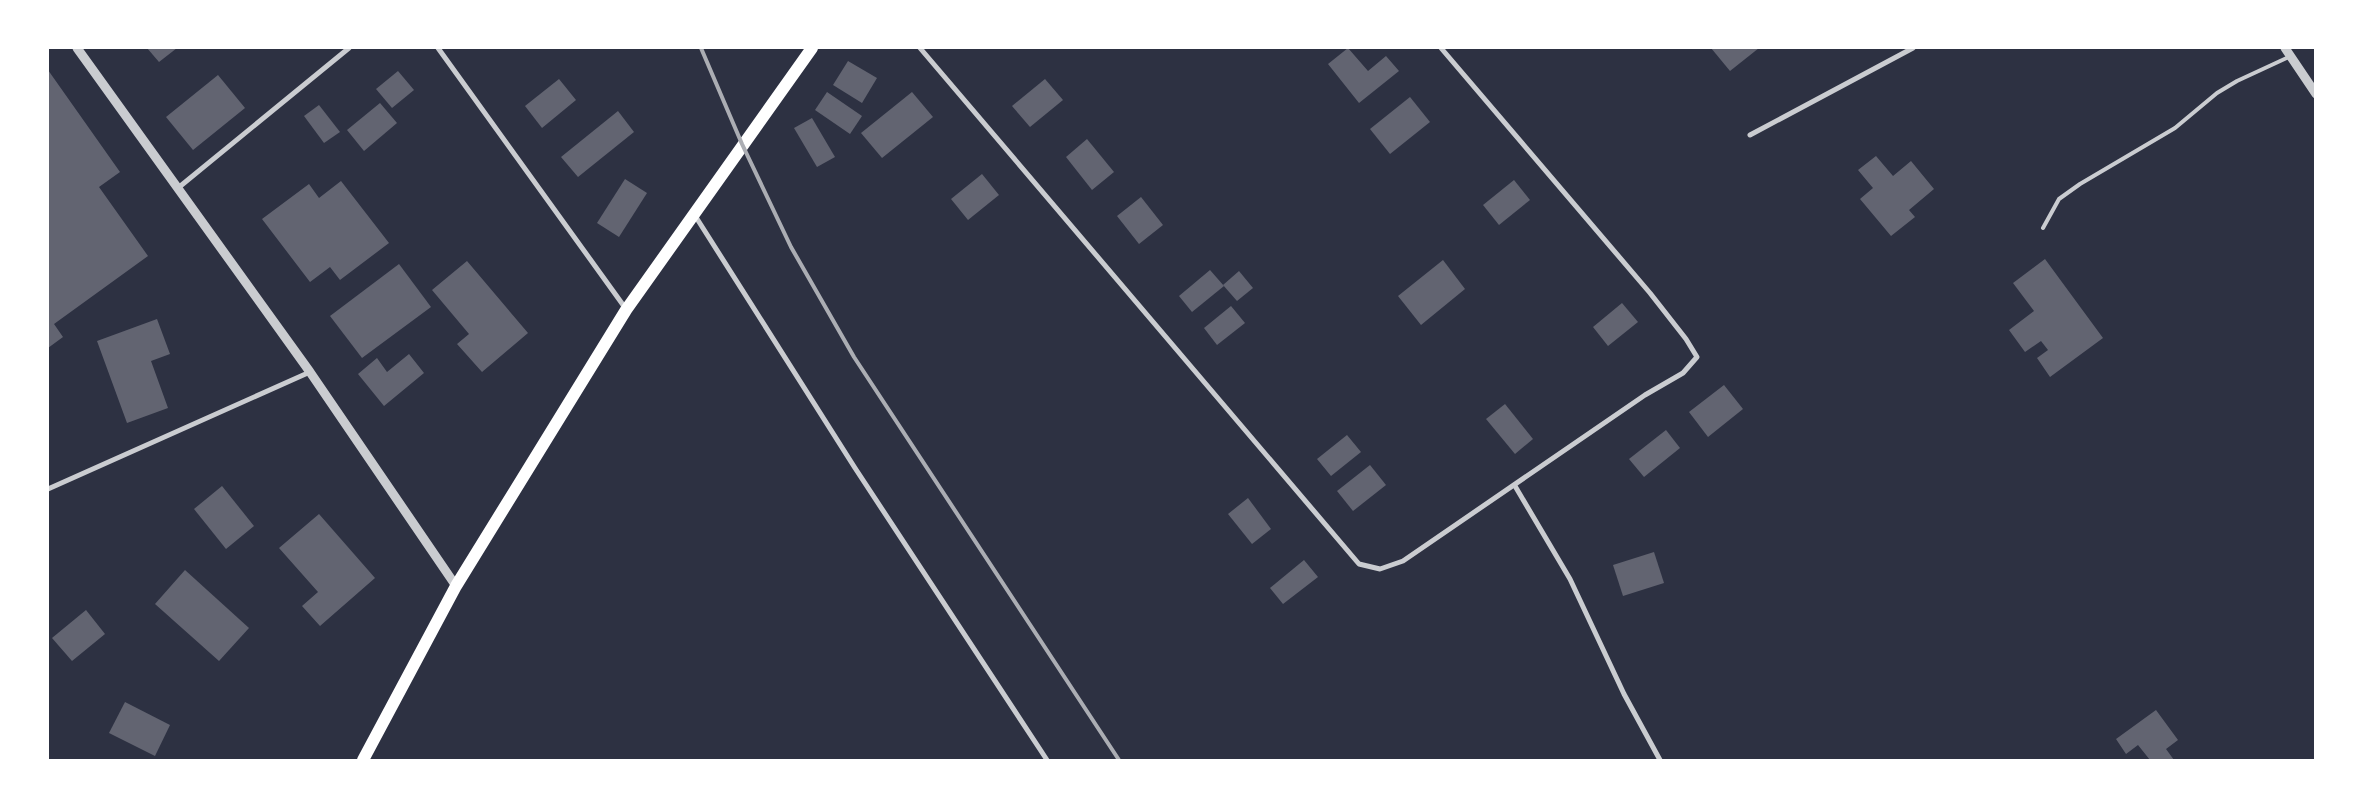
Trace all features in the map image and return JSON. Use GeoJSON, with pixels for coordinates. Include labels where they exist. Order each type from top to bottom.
{"type":"FeatureCollection","features":[{"type":"Feature","properties":{"kind":"main road"},"geometry":{"type":"LineString","coordinates":[[363,760],[456,586],[626,310],[812,48]]}},
{"type":"Feature","properties":{"kind":"street"},"geometry":{"type":"LineString","coordinates":[[77,48],[310,372],[456,586]]}},
{"type":"Feature","properties":{"kind":"street"},"geometry":{"type":"LineString","coordinates":[[178,188],[349,48]]}},
{"type":"Feature","properties":{"kind":"street"},"geometry":{"type":"LineString","coordinates":[[438,48],[626,310]]}},
{"type":"Feature","properties":{"kind":"street"},"geometry":{"type":"LineString","coordinates":[[920,48],[1359,564],[1380,569],[1403,561],[1415,554],[1645,395],[1683,373],[1696,357],[1686,339],[1650,293],[1441,48]]}},
{"type":"Feature","properties":{"kind":"street"},"geometry":{"type":"LineString","coordinates":[[1750,135],[1912,48]]}},
{"type":"Feature","properties":{"kind":"street"},"geometry":{"type":"LineString","coordinates":[[2285,48],[2316,94]]}},
{"type":"Feature","properties":{"kind":"street"},"geometry":{"type":"LineString","coordinates":[[694,214],[855,468],[1047,760]]}},
{"type":"Feature","properties":{"kind":"street"},"geometry":{"type":"LineString","coordinates":[[48,490],[310,372]]}},
{"type":"Feature","properties":{"kind":"street"},"geometry":{"type":"LineString","coordinates":[[1515,486],[1570,579],[1624,694],[1660,760]]}},
{"type":"Feature","properties":{"kind":"lane"},"geometry":{"type":"LineString","coordinates":[[2043,228],[2059,199],[2080,184],[2175,128],[2218,93],[2237,81],[2291,56]]}},
{"type":"Feature","properties":{"kind":"building"},"geometry":{"type":"Polygon","coordinates":[[[147,48],[177,48],[159,62],[147,48]]]}},
{"type":"Feature","properties":{"kind":"building"},"geometry":{"type":"Polygon","coordinates":[[[1348,48],[1368,71],[1386,56],[1399,71],[1359,103],[1328,64],[1348,48]]]}},
{"type":"Feature","properties":{"kind":"building"},"geometry":{"type":"Polygon","coordinates":[[[1711,48],[1759,48],[1730,71],[1711,48]]]}},
{"type":"Feature","properties":{"kind":"building"},"geometry":{"type":"Polygon","coordinates":[[[848,61],[877,78],[862,103],[833,85],[848,61]]]}},
{"type":"Feature","properties":{"kind":"building"},"geometry":{"type":"Polygon","coordinates":[[[48,70],[120,172],[99,187],[148,256],[54,324],[63,337],[48,348],[48,70]]]}},
{"type":"Feature","properties":{"kind":"building"},"geometry":{"type":"Polygon","coordinates":[[[398,71],[414,90],[392,108],[376,89],[398,71]]]}},
{"type":"Feature","properties":{"kind":"building"},"geometry":{"type":"Polygon","coordinates":[[[218,75],[245,108],[193,150],[166,117],[218,75]]]}},
{"type":"Feature","properties":{"kind":"building"},"geometry":{"type":"Polygon","coordinates":[[[559,79],[576,100],[542,128],[525,106],[559,79]]]}},
{"type":"Feature","properties":{"kind":"building"},"geometry":{"type":"Polygon","coordinates":[[[1045,79],[1063,100],[1030,127],[1012,106],[1045,79]]]}},
{"type":"Feature","properties":{"kind":"building"},"geometry":{"type":"Polygon","coordinates":[[[827,92],[862,116],[850,134],[815,110],[827,92]]]}},
{"type":"Feature","properties":{"kind":"building"},"geometry":{"type":"Polygon","coordinates":[[[912,92],[933,117],[882,158],[861,133],[912,92]]]}},
{"type":"Feature","properties":{"kind":"building"},"geometry":{"type":"Polygon","coordinates":[[[1410,97],[1430,122],[1390,154],[1370,129],[1410,97]]]}},
{"type":"Feature","properties":{"kind":"building"},"geometry":{"type":"Polygon","coordinates":[[[380,103],[397,123],[364,151],[347,130],[380,103]]]}},
{"type":"Feature","properties":{"kind":"building"},"geometry":{"type":"Polygon","coordinates":[[[319,105],[340,132],[324,143],[304,116],[319,105]]]}},
{"type":"Feature","properties":{"kind":"building"},"geometry":{"type":"Polygon","coordinates":[[[618,111],[634,132],[578,177],[561,157],[618,111]]]}},
{"type":"Feature","properties":{"kind":"building"},"geometry":{"type":"Polygon","coordinates":[[[812,118],[835,157],[817,167],[794,128],[812,118]]]}},
{"type":"Feature","properties":{"kind":"building"},"geometry":{"type":"Polygon","coordinates":[[[1087,139],[1114,172],[1092,190],[1066,157],[1087,139]]]}},
{"type":"Feature","properties":{"kind":"building"},"geometry":{"type":"Polygon","coordinates":[[[1876,156],[1893,176],[1911,161],[1934,189],[1909,210],[1915,217],[1891,236],[1860,199],[1873,188],[1858,170],[1876,156]]]}},
{"type":"Feature","properties":{"kind":"building"},"geometry":{"type":"Polygon","coordinates":[[[982,174],[999,195],[968,220],[951,199],[982,174]]]}},
{"type":"Feature","properties":{"kind":"building"},"geometry":{"type":"Polygon","coordinates":[[[625,179],[647,193],[619,237],[597,223],[625,179]]]}},
{"type":"Feature","properties":{"kind":"building"},"geometry":{"type":"Polygon","coordinates":[[[1514,180],[1530,200],[1499,225],[1483,205],[1514,180]]]}},
{"type":"Feature","properties":{"kind":"building"},"geometry":{"type":"Polygon","coordinates":[[[341,181],[389,243],[340,280],[330,267],[310,282],[262,219],[309,184],[319,198],[341,181]]]}},
{"type":"Feature","properties":{"kind":"building"},"geometry":{"type":"Polygon","coordinates":[[[1141,197],[1163,225],[1139,244],[1117,216],[1141,197]]]}},
{"type":"Feature","properties":{"kind":"building"},"geometry":{"type":"Polygon","coordinates":[[[2045,259],[2103,338],[2050,377],[2037,358],[2048,350],[2041,341],[2025,352],[2009,330],[2034,311],[2013,283],[2045,259]]]}},
{"type":"Feature","properties":{"kind":"building"},"geometry":{"type":"Polygon","coordinates":[[[1443,260],[1465,289],[1421,325],[1398,296],[1443,260]]]}},
{"type":"Feature","properties":{"kind":"building"},"geometry":{"type":"Polygon","coordinates":[[[467,261],[528,333],[482,372],[457,344],[469,334],[432,290],[467,261]]]}},
{"type":"Feature","properties":{"kind":"building"},"geometry":{"type":"Polygon","coordinates":[[[399,264],[431,307],[362,358],[330,316],[399,264]]]}},
{"type":"Feature","properties":{"kind":"building"},"geometry":{"type":"Polygon","coordinates":[[[1210,270],[1224,286],[1192,312],[1179,296],[1210,270]]]}},
{"type":"Feature","properties":{"kind":"building"},"geometry":{"type":"Polygon","coordinates":[[[1239,271],[1253,288],[1237,301],[1223,285],[1239,271]]]}},
{"type":"Feature","properties":{"kind":"building"},"geometry":{"type":"Polygon","coordinates":[[[1622,303],[1638,322],[1608,346],[1593,327],[1622,303]]]}},
{"type":"Feature","properties":{"kind":"building"},"geometry":{"type":"Polygon","coordinates":[[[1231,306],[1245,323],[1217,345],[1204,328],[1231,306]]]}},
{"type":"Feature","properties":{"kind":"building"},"geometry":{"type":"Polygon","coordinates":[[[157,319],[170,354],[151,361],[168,408],[127,423],[97,341],[157,319]]]}},
{"type":"Feature","properties":{"kind":"building"},"geometry":{"type":"Polygon","coordinates":[[[409,354],[424,373],[384,406],[358,374],[377,358],[387,372],[409,354]]]}},
{"type":"Feature","properties":{"kind":"building"},"geometry":{"type":"Polygon","coordinates":[[[1724,385],[1743,409],[1708,437],[1689,412],[1724,385]]]}},
{"type":"Feature","properties":{"kind":"building"},"geometry":{"type":"Polygon","coordinates":[[[1505,404],[1533,439],[1515,454],[1486,419],[1505,404]]]}},
{"type":"Feature","properties":{"kind":"building"},"geometry":{"type":"Polygon","coordinates":[[[1666,430],[1680,448],[1644,477],[1629,459],[1666,430]]]}},
{"type":"Feature","properties":{"kind":"building"},"geometry":{"type":"Polygon","coordinates":[[[1347,435],[1361,452],[1331,476],[1317,459],[1347,435]]]}},
{"type":"Feature","properties":{"kind":"building"},"geometry":{"type":"Polygon","coordinates":[[[1370,465],[1386,485],[1353,511],[1337,491],[1370,465]]]}},
{"type":"Feature","properties":{"kind":"building"},"geometry":{"type":"Polygon","coordinates":[[[222,486],[254,526],[226,549],[194,509],[222,486]]]}},
{"type":"Feature","properties":{"kind":"building"},"geometry":{"type":"Polygon","coordinates":[[[1248,498],[1271,529],[1252,544],[1228,514],[1248,498]]]}},
{"type":"Feature","properties":{"kind":"building"},"geometry":{"type":"Polygon","coordinates":[[[319,514],[375,578],[320,626],[302,606],[318,592],[279,548],[319,514]]]}},
{"type":"Feature","properties":{"kind":"building"},"geometry":{"type":"Polygon","coordinates":[[[1654,552],[1664,583],[1623,596],[1613,565],[1654,552]]]}},
{"type":"Feature","properties":{"kind":"building"},"geometry":{"type":"Polygon","coordinates":[[[1304,560],[1318,577],[1283,604],[1270,588],[1304,560]]]}},
{"type":"Feature","properties":{"kind":"building"},"geometry":{"type":"Polygon","coordinates":[[[185,570],[249,628],[219,661],[155,604],[185,570]]]}},
{"type":"Feature","properties":{"kind":"building"},"geometry":{"type":"Polygon","coordinates":[[[86,610],[105,634],[72,661],[52,638],[86,610]]]}},
{"type":"Feature","properties":{"kind":"building"},"geometry":{"type":"Polygon","coordinates":[[[125,702],[170,725],[155,756],[109,733],[125,702]]]}},
{"type":"Feature","properties":{"kind":"building"},"geometry":{"type":"Polygon","coordinates":[[[2156,710],[2178,740],[2166,749],[2174,760],[2150,760],[2138,745],[2126,754],[2116,739],[2156,710]]]}},
{"type":"Feature","properties":{"kind":"railway"},"geometry":{"type":"LineString","coordinates":[[701,48],[742,144],[791,247],[854,357],[1119,760]]}}]}
